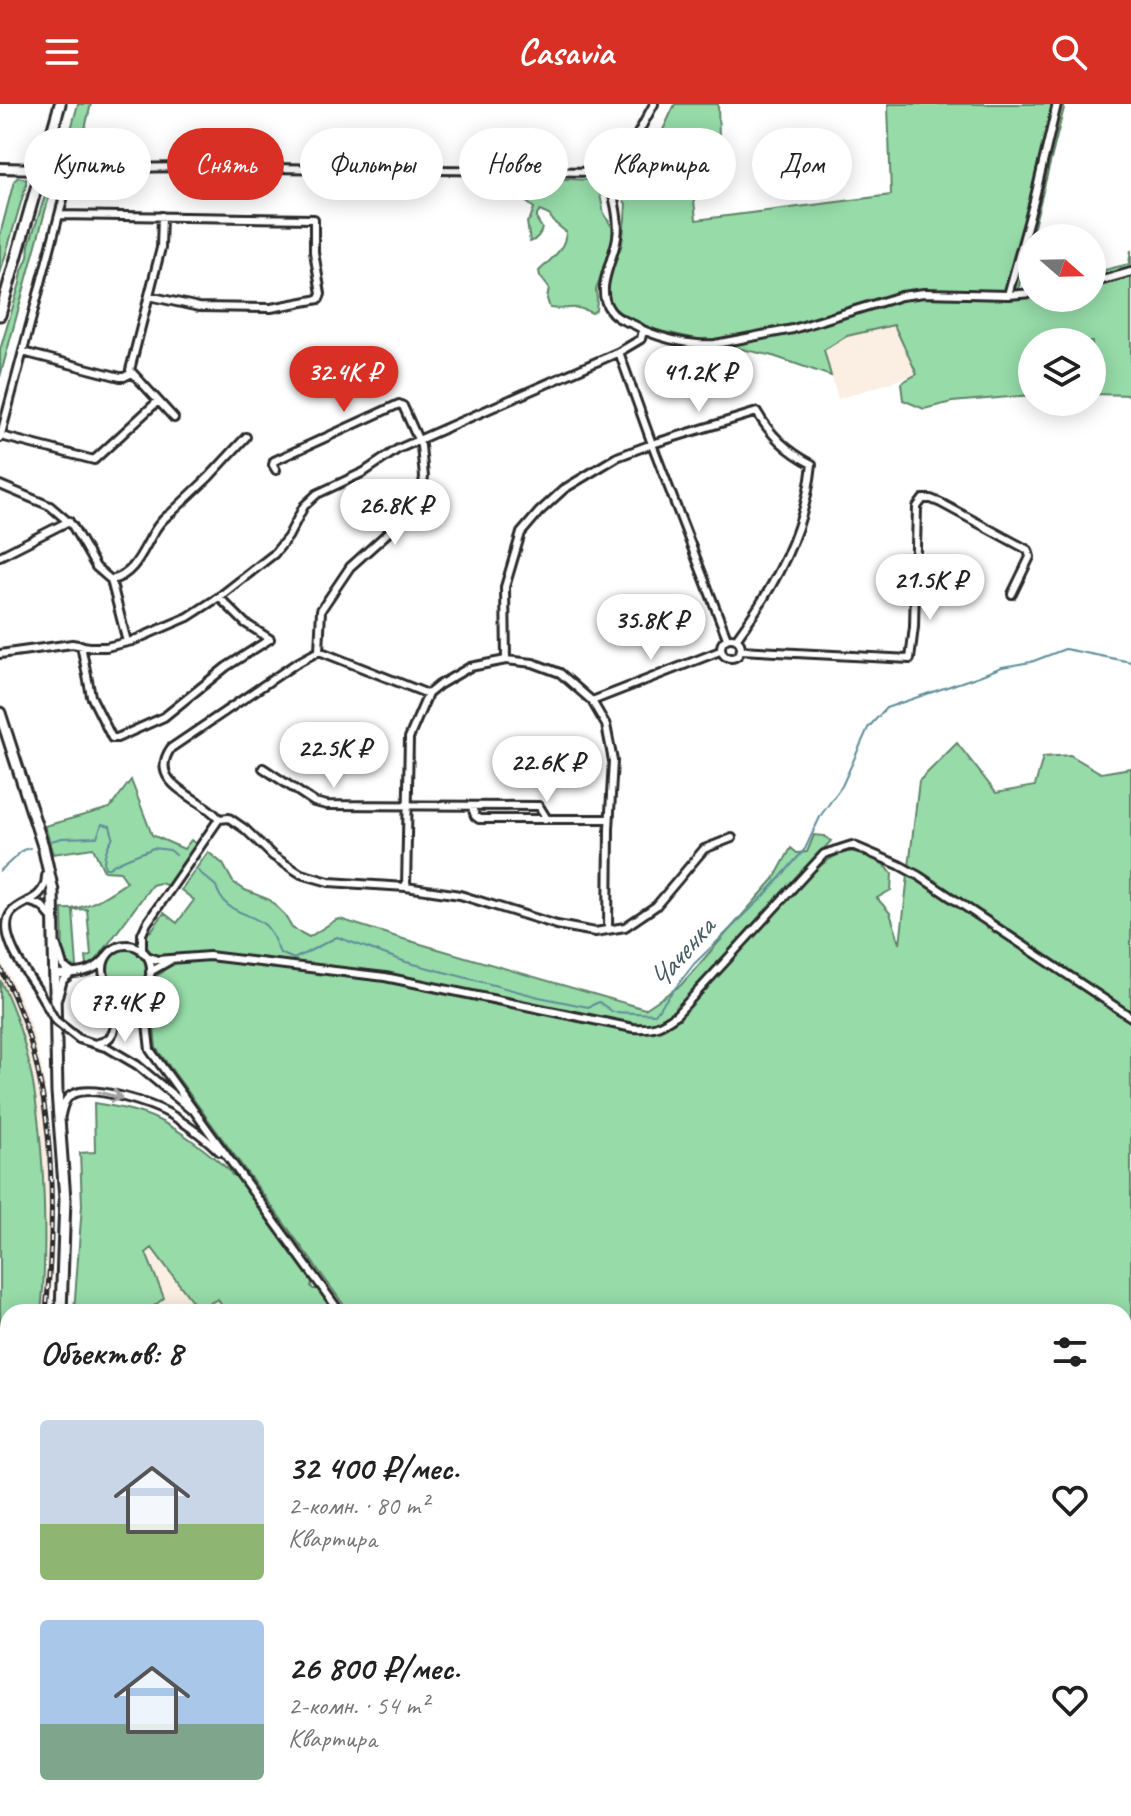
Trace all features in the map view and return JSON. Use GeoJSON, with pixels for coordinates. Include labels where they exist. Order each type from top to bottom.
{"type":"FeatureCollection","features":[{"type":"Feature","properties":{"kind":"main road"},"geometry":{"type":"LineString","coordinates":[[53,128],[60,104]]}},
{"type":"Feature","properties":{"kind":"main road"},"geometry":{"type":"LineString","coordinates":[[0,315],[32,200]]}},
{"type":"Feature","properties":{"kind":"main road"},"geometry":{"type":"LineString","coordinates":[[0,713],[46,856],[53,891],[59,1130],[65,1199],[61,1304]]}},
{"type":"Feature","properties":{"kind":"street"},"geometry":{"type":"LineString","coordinates":[[641,128],[654,104]]}},
{"type":"Feature","properties":{"kind":"street"},"geometry":{"type":"LineString","coordinates":[[1008,295],[1057,104]]}},
{"type":"Feature","properties":{"kind":"street"},"geometry":{"type":"LineString","coordinates":[[0,168],[24,169]]}},
{"type":"Feature","properties":{"kind":"street"},"geometry":{"type":"LineString","coordinates":[[151,168],[584,172]]}},
{"type":"Feature","properties":{"kind":"street"},"geometry":{"type":"LineString","coordinates":[[63,200],[0,437],[94,460],[158,401]]}},
{"type":"Feature","properties":{"kind":"street"},"geometry":{"type":"LineString","coordinates":[[613,200],[618,229],[603,289],[610,311],[652,334],[677,340],[715,344],[793,329],[901,296],[924,293],[1018,294]]}},
{"type":"Feature","properties":{"kind":"street"},"geometry":{"type":"LineString","coordinates":[[59,215],[314,219],[314,252],[320,297],[316,300],[266,308],[194,307],[149,296]]}},
{"type":"Feature","properties":{"kind":"street"},"geometry":{"type":"LineString","coordinates":[[162,216],[161,248],[130,366],[132,373],[174,418]]}},
{"type":"Feature","properties":{"kind":"street"},"geometry":{"type":"LineString","coordinates":[[1106,279],[1131,272]]}},
{"type":"Feature","properties":{"kind":"street"},"geometry":{"type":"LineString","coordinates":[[0,654],[67,644],[102,647],[127,642],[188,617],[219,597],[278,549],[304,506],[317,494],[364,472],[392,451],[619,352],[641,339],[643,330]]}},
{"type":"Feature","properties":{"kind":"street"},"geometry":{"type":"LineString","coordinates":[[23,352],[120,377],[132,373]]}},
{"type":"Feature","properties":{"kind":"street"},"geometry":{"type":"LineString","coordinates":[[619,352],[727,638]]}},
{"type":"Feature","properties":{"kind":"street"},"geometry":{"type":"LineString","coordinates":[[276,470],[274,461],[399,404],[403,406],[419,439],[424,477],[422,491],[400,522],[350,567],[321,610],[319,651]]}},
{"type":"Feature","properties":{"kind":"street"},"geometry":{"type":"LineString","coordinates":[[506,660],[505,587],[521,533],[539,512],[564,489],[617,457],[757,412],[765,427],[780,442],[812,464],[811,479],[791,548],[763,602],[736,639]]}},
{"type":"Feature","properties":{"kind":"street"},"geometry":{"type":"LineString","coordinates":[[111,580],[127,573],[164,518],[209,477],[246,437]]}},
{"type":"Feature","properties":{"kind":"street"},"geometry":{"type":"LineString","coordinates":[[0,485],[50,506],[69,521],[96,567],[111,580],[127,642]]}},
{"type":"Feature","properties":{"kind":"street"},"geometry":{"type":"LineString","coordinates":[[741,650],[910,659],[914,627],[917,507],[923,499],[941,503],[1028,550],[1030,557],[1012,594]]}},
{"type":"Feature","properties":{"kind":"street"},"geometry":{"type":"LineString","coordinates":[[0,556],[69,521]]}},
{"type":"Feature","properties":{"kind":"street"},"geometry":{"type":"LineString","coordinates":[[81,645],[91,696],[112,738],[117,738],[164,717],[226,667],[270,639],[245,623],[219,597]]}},
{"type":"Feature","properties":{"kind":"street"},"geometry":{"type":"LineString","coordinates":[[727,638],[740,643],[741,650],[737,657],[725,657],[720,651],[721,644],[727,638]]}},
{"type":"Feature","properties":{"kind":"street"},"geometry":{"type":"LineString","coordinates":[[219,819],[213,811],[172,784],[165,770],[165,757],[171,748],[295,664],[319,651],[428,694]]}},
{"type":"Feature","properties":{"kind":"street"},"geometry":{"type":"LineString","coordinates":[[592,701],[720,651]]}},
{"type":"Feature","properties":{"kind":"street"},"geometry":{"type":"LineString","coordinates":[[406,887],[409,738],[428,694],[470,667],[506,660],[533,663],[560,673],[592,701],[606,725],[613,761],[608,929]]}},
{"type":"Feature","properties":{"kind":"street"},"geometry":{"type":"LineString","coordinates":[[263,768],[314,802],[327,805],[539,806],[547,819]]}},
{"type":"Feature","properties":{"kind":"street"},"geometry":{"type":"LineString","coordinates":[[472,807],[479,819],[609,819]]}},
{"type":"Feature","properties":{"kind":"street"},"geometry":{"type":"LineString","coordinates":[[55,974],[89,972],[99,967],[112,950],[125,946],[142,934],[219,819],[229,818],[273,856],[301,874],[329,882],[406,887],[460,895],[557,925],[595,932],[625,927],[656,906],[704,849],[732,838]]}},
{"type":"Feature","properties":{"kind":"street"},"geometry":{"type":"LineString","coordinates":[[125,946],[134,947],[157,960],[209,956],[385,977],[650,1029],[660,1027],[676,1015],[824,854],[852,845],[919,876],[1131,1017]]}},
{"type":"Feature","properties":{"kind":"street"},"geometry":{"type":"LineString","coordinates":[[46,856],[44,890],[16,907],[7,926],[16,955],[55,1020],[79,1039],[108,1048],[137,1065],[198,1117]]}},
{"type":"Feature","properties":{"kind":"street"},"geometry":{"type":"LineString","coordinates":[[28,901],[42,906],[54,920]]}},
{"type":"Feature","properties":{"kind":"street"},"geometry":{"type":"LineString","coordinates":[[0,911],[10,917]]}},
{"type":"Feature","properties":{"kind":"street"},"geometry":{"type":"LineString","coordinates":[[142,934],[150,972],[145,1006],[150,1050],[334,1304]]}},
{"type":"Feature","properties":{"kind":"street"},"geometry":{"type":"LineString","coordinates":[[54,936],[60,960],[72,973]]}},
{"type":"Feature","properties":{"kind":"street"},"geometry":{"type":"LineString","coordinates":[[106,957],[103,970],[117,1009]]}},
{"type":"Feature","properties":{"kind":"street"},"geometry":{"type":"LineString","coordinates":[[150,972],[174,958]]}},
{"type":"Feature","properties":{"kind":"street"},"geometry":{"type":"LineString","coordinates":[[89,972],[109,985],[138,997],[145,1006]]}},
{"type":"Feature","properties":{"kind":"street"},"geometry":{"type":"LineString","coordinates":[[55,1015],[60,986],[72,973]]}},
{"type":"Feature","properties":{"kind":"street"},"geometry":{"type":"LineString","coordinates":[[95,1044],[104,1043],[113,1034],[119,1000],[126,993],[141,988],[147,981]]}},
{"type":"Feature","properties":{"kind":"street"},"geometry":{"type":"LineString","coordinates":[[59,1130],[65,1102],[71,1095],[87,1091],[112,1095],[167,1112],[209,1141],[236,1169]]}},
{"type":"Feature","properties":{"kind":"shaded area"},"geometry":{"type":"Polygon","coordinates":[[[894,325],[917,374],[838,399],[824,350],[847,336],[894,325]]]}},
{"type":"Feature","properties":{"kind":"shaded area"},"geometry":{"type":"Polygon","coordinates":[[[0,959],[31,1025],[43,1073],[54,1203],[50,1304],[42,1304],[46,1267],[44,1202],[41,1136],[33,1077],[12,1003],[0,980],[0,959]]]}},
{"type":"Feature","properties":{"kind":"shaded area"},"geometry":{"type":"Polygon","coordinates":[[[152,1248],[193,1304],[154,1304],[146,1253],[152,1248]]]}},
{"type":"Feature","properties":{"kind":"green space"},"geometry":{"type":"Polygon","coordinates":[[[78,104],[91,104],[85,128],[71,128],[78,104]]]}},
{"type":"Feature","properties":{"kind":"green space"},"geometry":{"type":"Polygon","coordinates":[[[675,104],[718,104],[719,128],[664,128],[675,104]]]}},
{"type":"Feature","properties":{"kind":"green space"},"geometry":{"type":"Polygon","coordinates":[[[888,104],[1065,104],[1035,224],[1018,224],[1018,312],[1106,312],[1106,270],[1129,264],[1131,250],[1131,395],[1106,394],[1106,328],[1018,328],[1018,396],[952,402],[924,409],[903,400],[901,383],[917,374],[894,325],[847,336],[824,350],[831,376],[773,356],[647,328],[618,312],[607,296],[607,283],[622,244],[626,204],[623,200],[694,200],[696,220],[891,195],[888,104]]]}},
{"type":"Feature","properties":{"kind":"green space"},"geometry":{"type":"Polygon","coordinates":[[[18,177],[24,178],[24,192],[0,274],[0,235],[14,181],[18,177]]]}},
{"type":"Feature","properties":{"kind":"green space"},"geometry":{"type":"Polygon","coordinates":[[[568,179],[584,180],[584,200],[601,200],[613,237],[596,290],[596,310],[592,313],[574,308],[550,308],[547,299],[549,288],[539,271],[560,249],[566,232],[549,215],[540,211],[537,220],[542,228],[530,242],[527,222],[534,208],[524,200],[568,200],[568,179]]]}},
{"type":"Feature","properties":{"kind":"green space"},"geometry":{"type":"Polygon","coordinates":[[[44,200],[48,200],[0,377],[0,350],[44,200]]]}},
{"type":"Feature","properties":{"kind":"green space"},"geometry":{"type":"Polygon","coordinates":[[[957,743],[996,793],[1035,786],[1043,757],[1070,755],[1101,773],[1131,768],[1131,1304],[343,1304],[156,1048],[151,992],[157,976],[163,972],[157,958],[144,951],[146,932],[151,931],[164,913],[177,923],[194,900],[181,890],[208,852],[223,864],[233,882],[270,900],[292,928],[309,937],[340,919],[645,1009],[681,985],[774,879],[791,848],[797,853],[807,852],[814,835],[831,841],[768,909],[775,914],[810,875],[832,858],[843,853],[858,853],[881,863],[892,874],[891,890],[877,898],[890,913],[900,944],[919,781],[957,743]]]}},
{"type":"Feature","properties":{"kind":"green space"},"geometry":{"type":"Polygon","coordinates":[[[131,780],[152,835],[184,849],[191,840],[198,845],[169,886],[160,883],[152,885],[89,967],[86,957],[91,956],[87,909],[73,910],[77,967],[67,965],[63,955],[62,909],[88,905],[127,882],[120,872],[104,871],[93,848],[53,854],[45,826],[110,808],[131,780]]]}},
{"type":"Feature","properties":{"kind":"green space"},"geometry":{"type":"Polygon","coordinates":[[[126,949],[140,955],[146,969],[140,983],[126,989],[112,983],[106,969],[112,955],[126,949]]]}},
{"type":"Feature","properties":{"kind":"green space"},"geometry":{"type":"Polygon","coordinates":[[[0,980],[19,1027],[32,1076],[41,1152],[45,1244],[42,1304],[0,1304],[0,980]]]}},
{"type":"Feature","properties":{"kind":"green space"},"geometry":{"type":"Polygon","coordinates":[[[94,1103],[149,1116],[185,1135],[232,1175],[238,1175],[313,1279],[313,1289],[319,1289],[330,1304],[221,1304],[218,1299],[208,1304],[194,1304],[152,1248],[146,1253],[164,1298],[156,1304],[75,1304],[82,1205],[80,1153],[95,1152],[94,1103]]]}},
{"type":"Feature","properties":{"kind":"waterway","name":"Чаченка"},"geometry":{"type":"LineString","coordinates":[[198,871],[216,886],[230,907],[265,925],[280,953],[294,959],[337,937],[406,962],[539,997],[588,1007],[599,1002],[613,1012],[655,1014],[694,964],[764,896],[805,849],[821,815],[842,786],[868,728],[886,708],[1002,667],[1031,662],[1065,649],[1131,662]]}},
{"type":"Feature","properties":{"kind":"waterway","name":"Чаченка"},"geometry":{"type":"LineString","coordinates":[[51,841],[97,837],[102,824],[110,826],[113,837],[107,848],[105,868],[153,848],[170,850],[176,855]]}},
{"type":"Feature","properties":{"kind":"waterway","name":"Чаченка"},"geometry":{"type":"LineString","coordinates":[[0,871],[23,850],[30,848]]}},
{"type":"Feature","properties":{"kind":"railway"},"geometry":{"type":"LineString","coordinates":[[0,968],[19,1007],[42,1092],[51,1181],[47,1304]]}}]}
